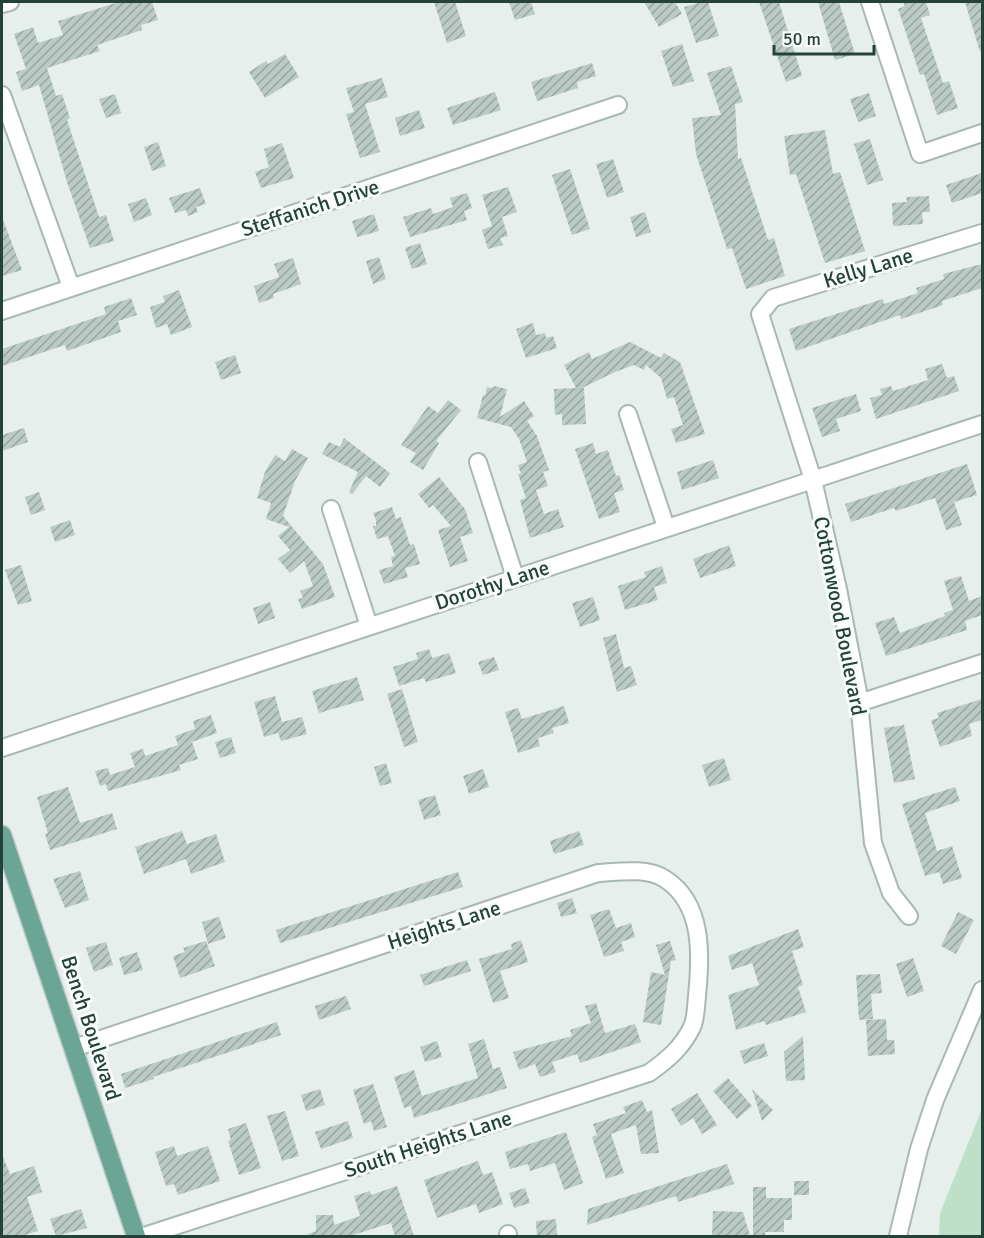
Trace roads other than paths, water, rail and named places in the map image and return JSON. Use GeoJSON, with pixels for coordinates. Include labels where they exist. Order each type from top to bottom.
{"type":"FeatureCollection","features":[{"type":"Feature","properties":{"kind":"main road","name":"Bench Boulevard"},"geometry":{"type":"LineString","coordinates":[[2,835],[136,1236]]}},
{"type":"Feature","properties":{"kind":"street"},"geometry":{"type":"LineString","coordinates":[[2,4],[10,2]]}},
{"type":"Feature","properties":{"kind":"street"},"geometry":{"type":"LineString","coordinates":[[870,2],[920,154],[982,133]]}},
{"type":"Feature","properties":{"kind":"street"},"geometry":{"type":"LineString","coordinates":[[2,95],[71,287]]}},
{"type":"Feature","properties":{"kind":"street","name":"Steffanich Drive"},"geometry":{"type":"LineString","coordinates":[[2,311],[618,105]]}},
{"type":"Feature","properties":{"kind":"street","name":"Kelly Lane"},"geometry":{"type":"LineString","coordinates":[[760,314],[773,298],[982,233]]}},
{"type":"Feature","properties":{"kind":"street","name":"Cottonwood Boulevard"},"geometry":{"type":"LineString","coordinates":[[760,314],[813,480],[838,589],[859,703],[873,843],[891,893],[909,916]]}},
{"type":"Feature","properties":{"kind":"street"},"geometry":{"type":"LineString","coordinates":[[628,414],[666,526]]}},
{"type":"Feature","properties":{"kind":"street","name":"Dorothy Lane"},"geometry":{"type":"LineString","coordinates":[[2,748],[666,526],[982,424]]}},
{"type":"Feature","properties":{"kind":"street"},"geometry":{"type":"LineString","coordinates":[[478,462],[515,577]]}},
{"type":"Feature","properties":{"kind":"street"},"geometry":{"type":"LineString","coordinates":[[331,509],[369,626]]}},
{"type":"Feature","properties":{"kind":"street"},"geometry":{"type":"LineString","coordinates":[[859,703],[982,663]]}},
{"type":"Feature","properties":{"kind":"street","name":"Heights Lane"},"geometry":{"type":"LineString","coordinates":[[74,1048],[598,873],[636,872],[664,878],[682,893],[695,922],[701,954],[693,1025]]}},
{"type":"Feature","properties":{"kind":"street"},"geometry":{"type":"LineString","coordinates":[[898,1236],[919,1149],[935,1100],[982,990]]}},
{"type":"Feature","properties":{"kind":"street","name":"South Heights Lane"},"geometry":{"type":"LineString","coordinates":[[144,1236],[649,1073],[674,1054],[693,1025]]}}]}
